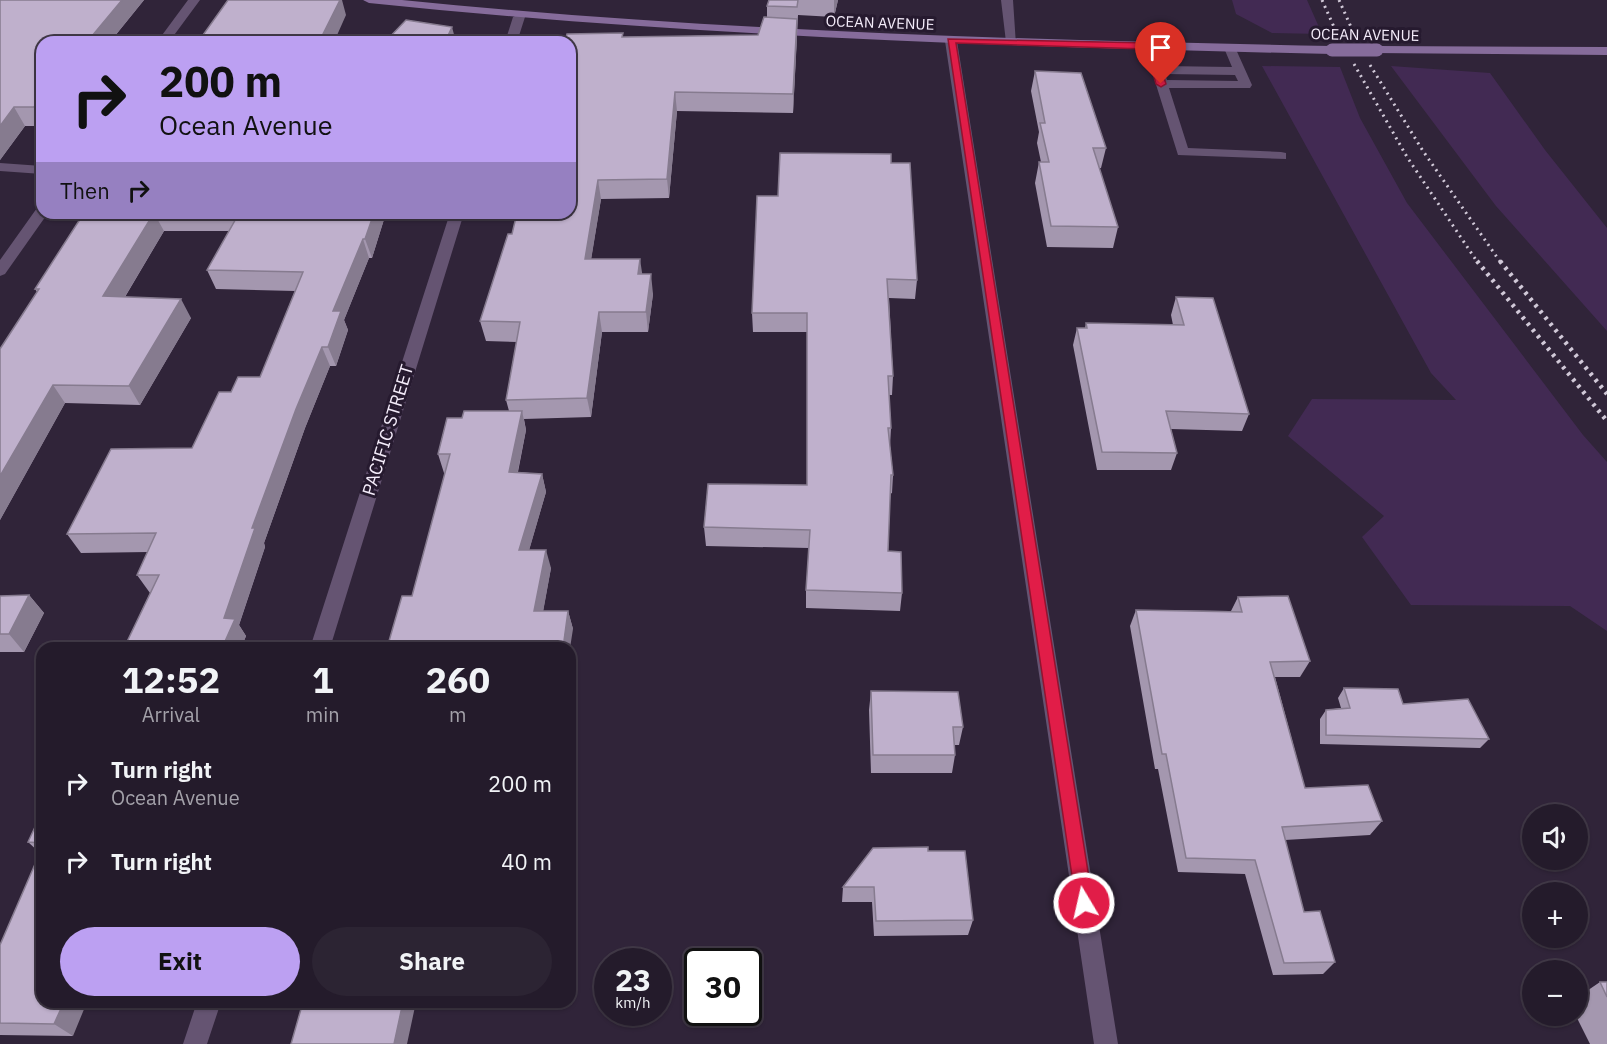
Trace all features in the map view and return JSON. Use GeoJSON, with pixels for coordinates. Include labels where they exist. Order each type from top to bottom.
{"type":"FeatureCollection","features":[{"type":"Feature","properties":{"kind":"main road","name":"OCEAN AVENUE"},"geometry":{"type":"LineString","coordinates":[[369,0],[519,17],[827,36],[1332,50],[1607,51]]}},
{"type":"Feature","properties":{"kind":"street"},"geometry":{"type":"LineString","coordinates":[[167,36],[194,0]]}},
{"type":"Feature","properties":{"kind":"street"},"geometry":{"type":"LineString","coordinates":[[1007,0],[1012,42]]}},
{"type":"Feature","properties":{"kind":"street"},"geometry":{"type":"LineString","coordinates":[[513,36],[519,17]]}},
{"type":"Feature","properties":{"kind":"street"},"geometry":{"type":"LineString","coordinates":[[951,41],[1106,1044]]}},
{"type":"Feature","properties":{"kind":"street"},"geometry":{"type":"LineString","coordinates":[[1150,46],[1183,152],[1281,156]]}},
{"type":"Feature","properties":{"kind":"street"},"geometry":{"type":"LineString","coordinates":[[1161,84],[1246,85],[1230,48]]}},
{"type":"Feature","properties":{"kind":"street"},"geometry":{"type":"LineString","coordinates":[[1156,70],[1240,71]]}},
{"type":"Feature","properties":{"kind":"street"},"geometry":{"type":"LineString","coordinates":[[0,167],[36,170]]}},
{"type":"Feature","properties":{"kind":"street"},"geometry":{"type":"LineString","coordinates":[[0,271],[36,219]]}},
{"type":"Feature","properties":{"kind":"street","name":"PACIFIC STREET"},"geometry":{"type":"LineString","coordinates":[[322,642],[455,219]]}},
{"type":"Feature","properties":{"kind":"street"},"geometry":{"type":"LineString","coordinates":[[195,1044],[207,1008]]}},
{"type":"Feature","properties":{"kind":"shaded area"},"geometry":{"type":"Polygon","coordinates":[[[1232,0],[1307,0],[1322,34],[1272,33],[1236,14],[1232,0]]]}},
{"type":"Feature","properties":{"kind":"shaded area"},"geometry":{"type":"Polygon","coordinates":[[[1262,66],[1340,67],[1360,118],[1407,203],[1583,435],[1607,462],[1607,631],[1570,606],[1411,605],[1362,537],[1384,516],[1288,436],[1312,399],[1456,400],[1431,373],[1262,66]]]}},
{"type":"Feature","properties":{"kind":"shaded area"},"geometry":{"type":"Polygon","coordinates":[[[1391,66],[1490,73],[1545,150],[1607,228],[1607,331],[1496,206],[1391,66]]]}},
{"type":"Feature","properties":{"kind":"building"},"geometry":{"type":"Polygon","coordinates":[[[0,0],[122,0],[92,36],[36,36],[36,104],[34,107],[14,107],[0,126],[0,0]]]}},
{"type":"Feature","properties":{"kind":"building"},"geometry":{"type":"Polygon","coordinates":[[[228,0],[340,0],[322,36],[202,36],[228,0]]]}},
{"type":"Feature","properties":{"kind":"building"},"geometry":{"type":"Polygon","coordinates":[[[769,0],[798,0],[797,7],[767,6],[769,0]]]}},
{"type":"Feature","properties":{"kind":"building"},"geometry":{"type":"Polygon","coordinates":[[[764,17],[797,19],[793,94],[675,92],[667,179],[598,180],[585,259],[640,259],[638,274],[651,274],[646,312],[599,312],[587,398],[506,400],[520,322],[480,321],[508,234],[512,234],[516,219],[576,219],[576,36],[566,36],[567,34],[623,33],[622,37],[758,35],[764,17]]]}},
{"type":"Feature","properties":{"kind":"building"},"geometry":{"type":"Polygon","coordinates":[[[406,20],[452,27],[448,36],[391,36],[406,20]]]}},
{"type":"Feature","properties":{"kind":"building"},"geometry":{"type":"Polygon","coordinates":[[[1035,71],[1081,73],[1106,148],[1093,148],[1118,227],[1051,226],[1039,162],[1049,162],[1040,123],[1045,123],[1035,71]]]}},
{"type":"Feature","properties":{"kind":"building"},"geometry":{"type":"Polygon","coordinates":[[[780,153],[891,154],[891,163],[910,163],[917,280],[887,279],[893,376],[888,376],[891,428],[888,428],[893,475],[891,475],[888,551],[901,552],[902,593],[806,590],[810,530],[704,527],[708,484],[807,485],[807,313],[752,313],[757,196],[778,196],[780,153]]]}},
{"type":"Feature","properties":{"kind":"building"},"geometry":{"type":"Polygon","coordinates":[[[80,219],[150,219],[103,296],[181,299],[129,386],[53,385],[0,476],[0,349],[39,289],[35,289],[80,219]]]}},
{"type":"Feature","properties":{"kind":"building"},"geometry":{"type":"Polygon","coordinates":[[[236,219],[372,219],[333,311],[341,311],[328,347],[322,347],[296,409],[252,528],[255,528],[224,618],[235,619],[225,642],[127,642],[159,575],[137,575],[156,533],[67,534],[111,449],[192,448],[219,392],[231,392],[238,377],[260,377],[303,272],[207,270],[236,219]]]}},
{"type":"Feature","properties":{"kind":"building"},"geometry":{"type":"Polygon","coordinates":[[[1176,297],[1213,298],[1249,414],[1166,411],[1177,453],[1102,452],[1077,328],[1087,328],[1086,323],[1184,325],[1176,297]]]}},
{"type":"Feature","properties":{"kind":"building"},"geometry":{"type":"Polygon","coordinates":[[[464,411],[522,411],[509,472],[542,474],[519,550],[546,550],[534,611],[568,611],[564,642],[389,642],[402,596],[412,596],[450,454],[438,454],[447,418],[462,418],[464,411]]]}},
{"type":"Feature","properties":{"kind":"building"},"geometry":{"type":"Polygon","coordinates":[[[29,595],[9,634],[0,634],[0,596],[29,595]]]}},
{"type":"Feature","properties":{"kind":"building"},"geometry":{"type":"Polygon","coordinates":[[[1288,596],[1310,661],[1270,662],[1305,788],[1368,785],[1382,821],[1282,827],[1304,912],[1320,911],[1335,962],[1284,963],[1255,860],[1186,858],[1166,754],[1162,754],[1136,610],[1242,612],[1238,597],[1288,596]]]}},
{"type":"Feature","properties":{"kind":"building"},"geometry":{"type":"Polygon","coordinates":[[[1344,688],[1398,689],[1403,704],[1468,699],[1489,739],[1326,735],[1326,710],[1350,708],[1344,688]]]}},
{"type":"Feature","properties":{"kind":"building"},"geometry":{"type":"Polygon","coordinates":[[[871,691],[958,692],[963,727],[953,727],[955,755],[873,755],[871,691]]]}},
{"type":"Feature","properties":{"kind":"building"},"geometry":{"type":"Polygon","coordinates":[[[36,825],[36,843],[28,842],[36,825]]]}},
{"type":"Feature","properties":{"kind":"building"},"geometry":{"type":"Polygon","coordinates":[[[928,847],[928,851],[965,851],[973,920],[876,921],[874,887],[843,887],[873,848],[928,847]]]}},
{"type":"Feature","properties":{"kind":"building"},"geometry":{"type":"Polygon","coordinates":[[[36,862],[36,1008],[61,1008],[54,1024],[0,1023],[0,945],[36,862]]]}},
{"type":"Feature","properties":{"kind":"building"},"geometry":{"type":"Polygon","coordinates":[[[1600,982],[1607,982],[1607,997],[1600,982]]]}},
{"type":"Feature","properties":{"kind":"building"},"geometry":{"type":"Polygon","coordinates":[[[301,1008],[402,1008],[394,1044],[291,1044],[301,1008]]]}},
{"type":"Feature","properties":{"kind":"railway"},"geometry":{"type":"LineString","coordinates":[[1322,0],[1338,36]]}},
{"type":"Feature","properties":{"kind":"railway"},"geometry":{"type":"LineString","coordinates":[[1339,0],[1355,36]]}},
{"type":"Feature","properties":{"kind":"railway"},"geometry":{"type":"LineString","coordinates":[[1354,64],[1407,157],[1478,263]]}},
{"type":"Feature","properties":{"kind":"railway"},"geometry":{"type":"LineString","coordinates":[[1370,65],[1423,151],[1501,263]]}},
{"type":"Feature","properties":{"kind":"railway"},"geometry":{"type":"LineString","coordinates":[[1477,261],[1607,421]]}},
{"type":"Feature","properties":{"kind":"railway"},"geometry":{"type":"LineString","coordinates":[[1500,261],[1607,394]]}},
{"type":"Feature","properties":{"kind":"route"},"geometry":{"type":"LineString","coordinates":[[1084,903],[951,41],[1150,46],[1161,84]]}}]}
